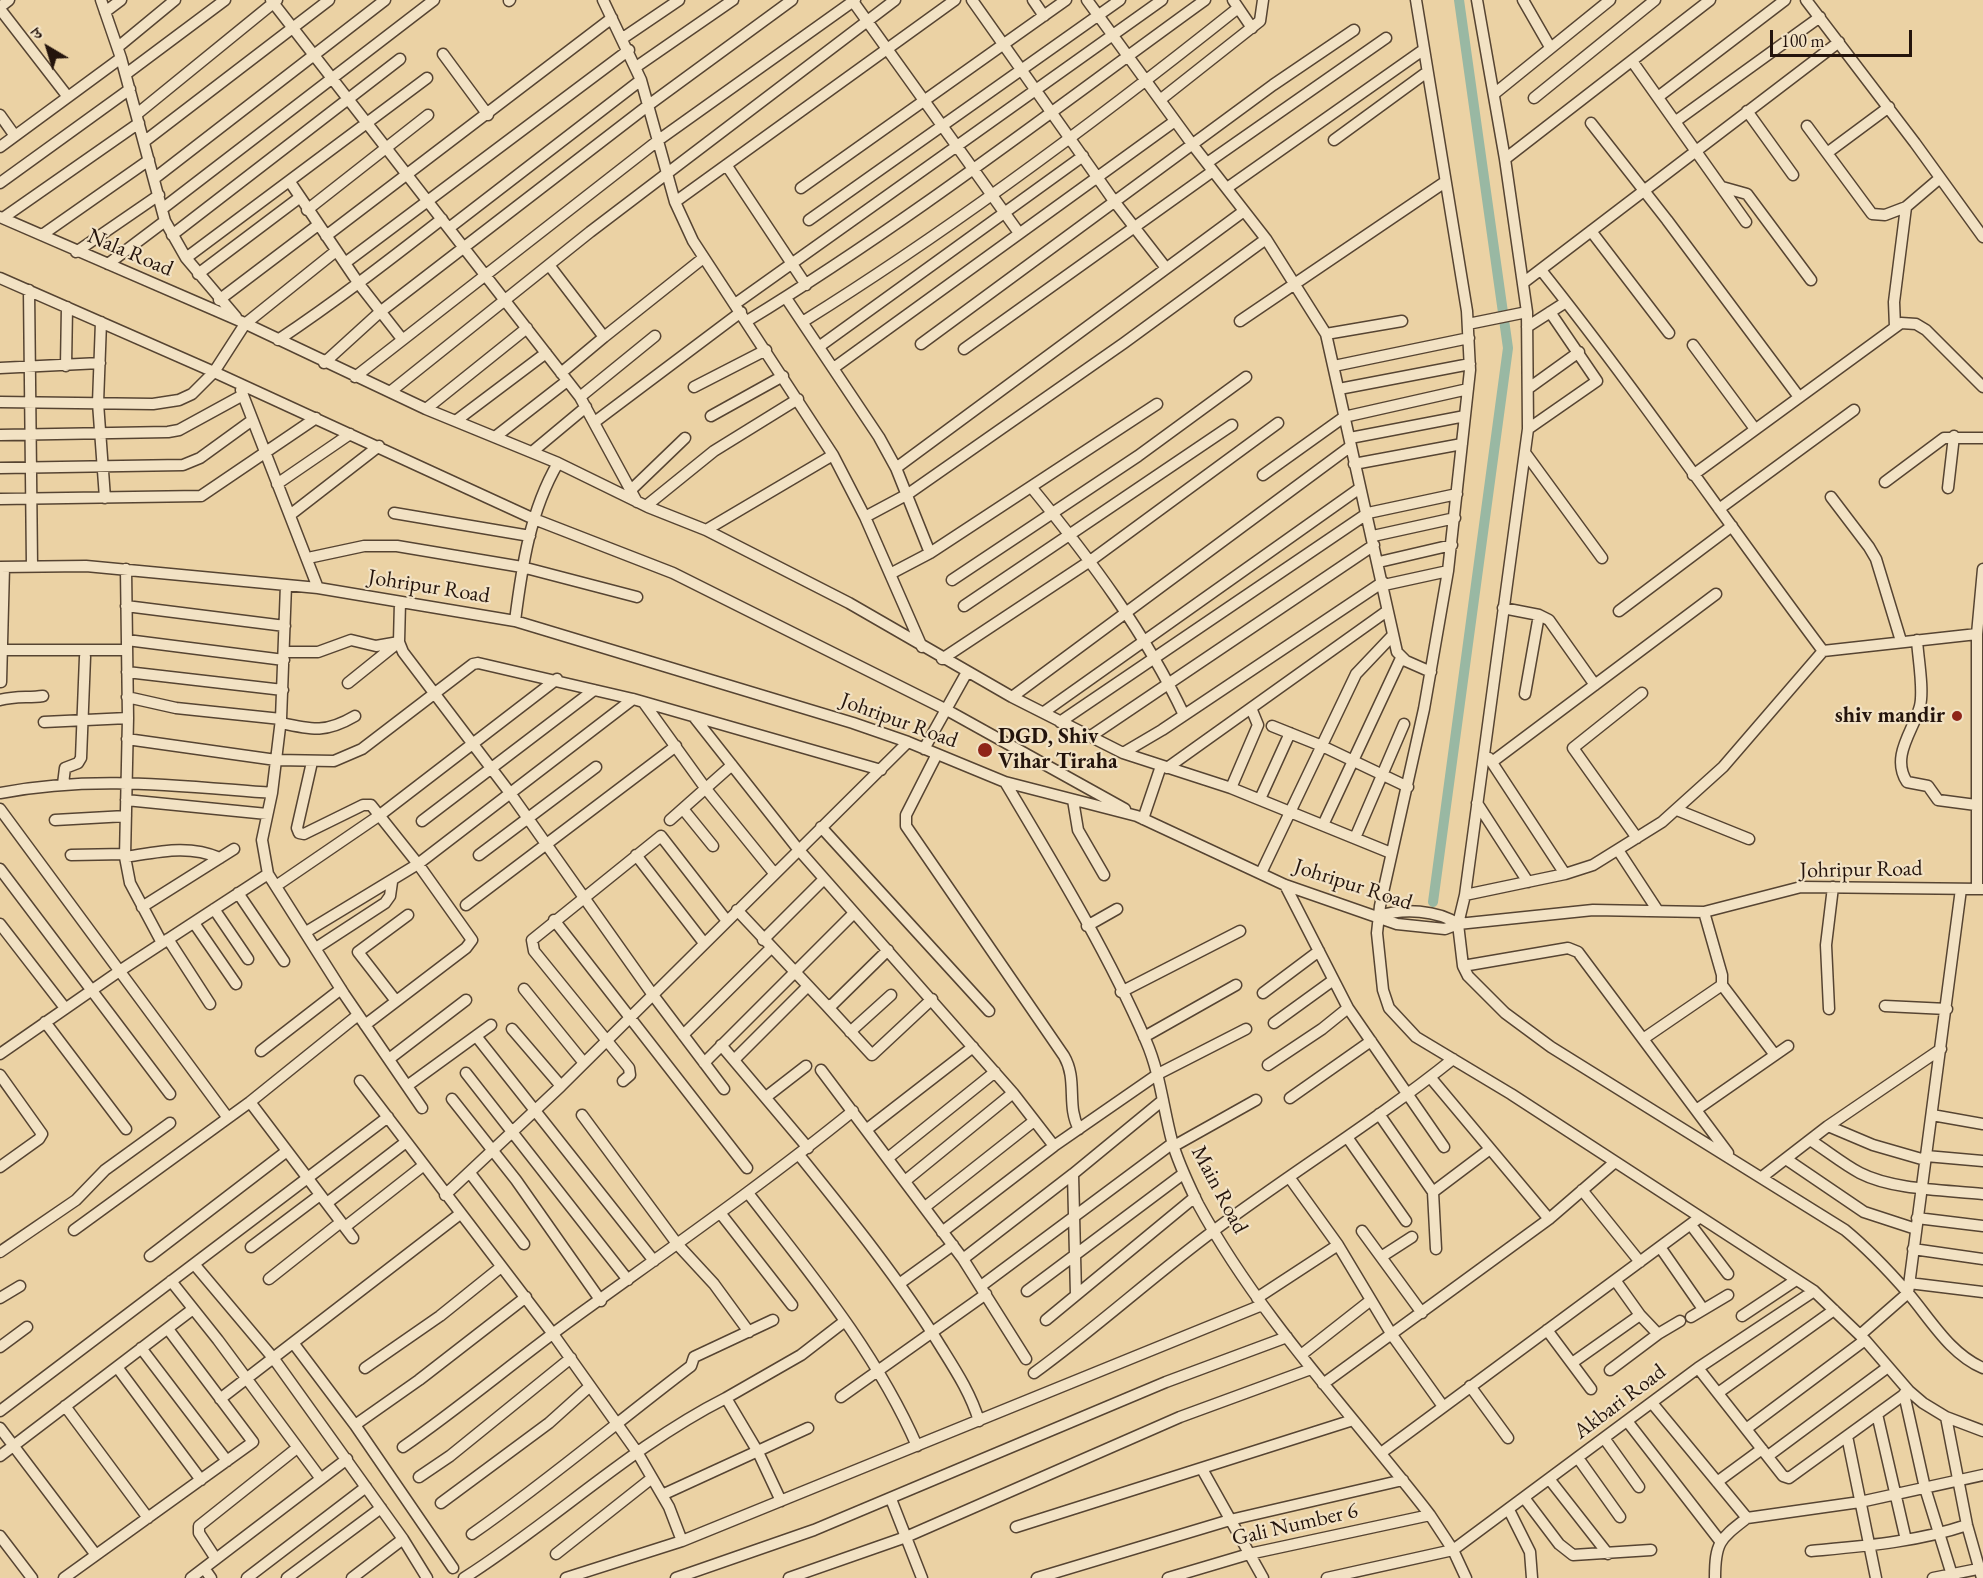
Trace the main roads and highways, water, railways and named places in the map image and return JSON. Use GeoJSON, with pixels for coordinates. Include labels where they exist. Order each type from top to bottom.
{"type":"FeatureCollection","features":[{"type":"Feature","properties":{"kind":"waterway"},"geometry":{"type":"LineString","coordinates":[[1433,902],[1508,348],[1459,0]]}},
{"type":"Feature","properties":{"kind":"place","name":"shiv mandir"},"geometry":{"type":"Point","coordinates":[1957,716]}},
{"type":"Feature","properties":{"kind":"place","name":"DGD, Shiv Vihar Tiraha"},"geometry":{"type":"Point","coordinates":[985,750]}}]}
